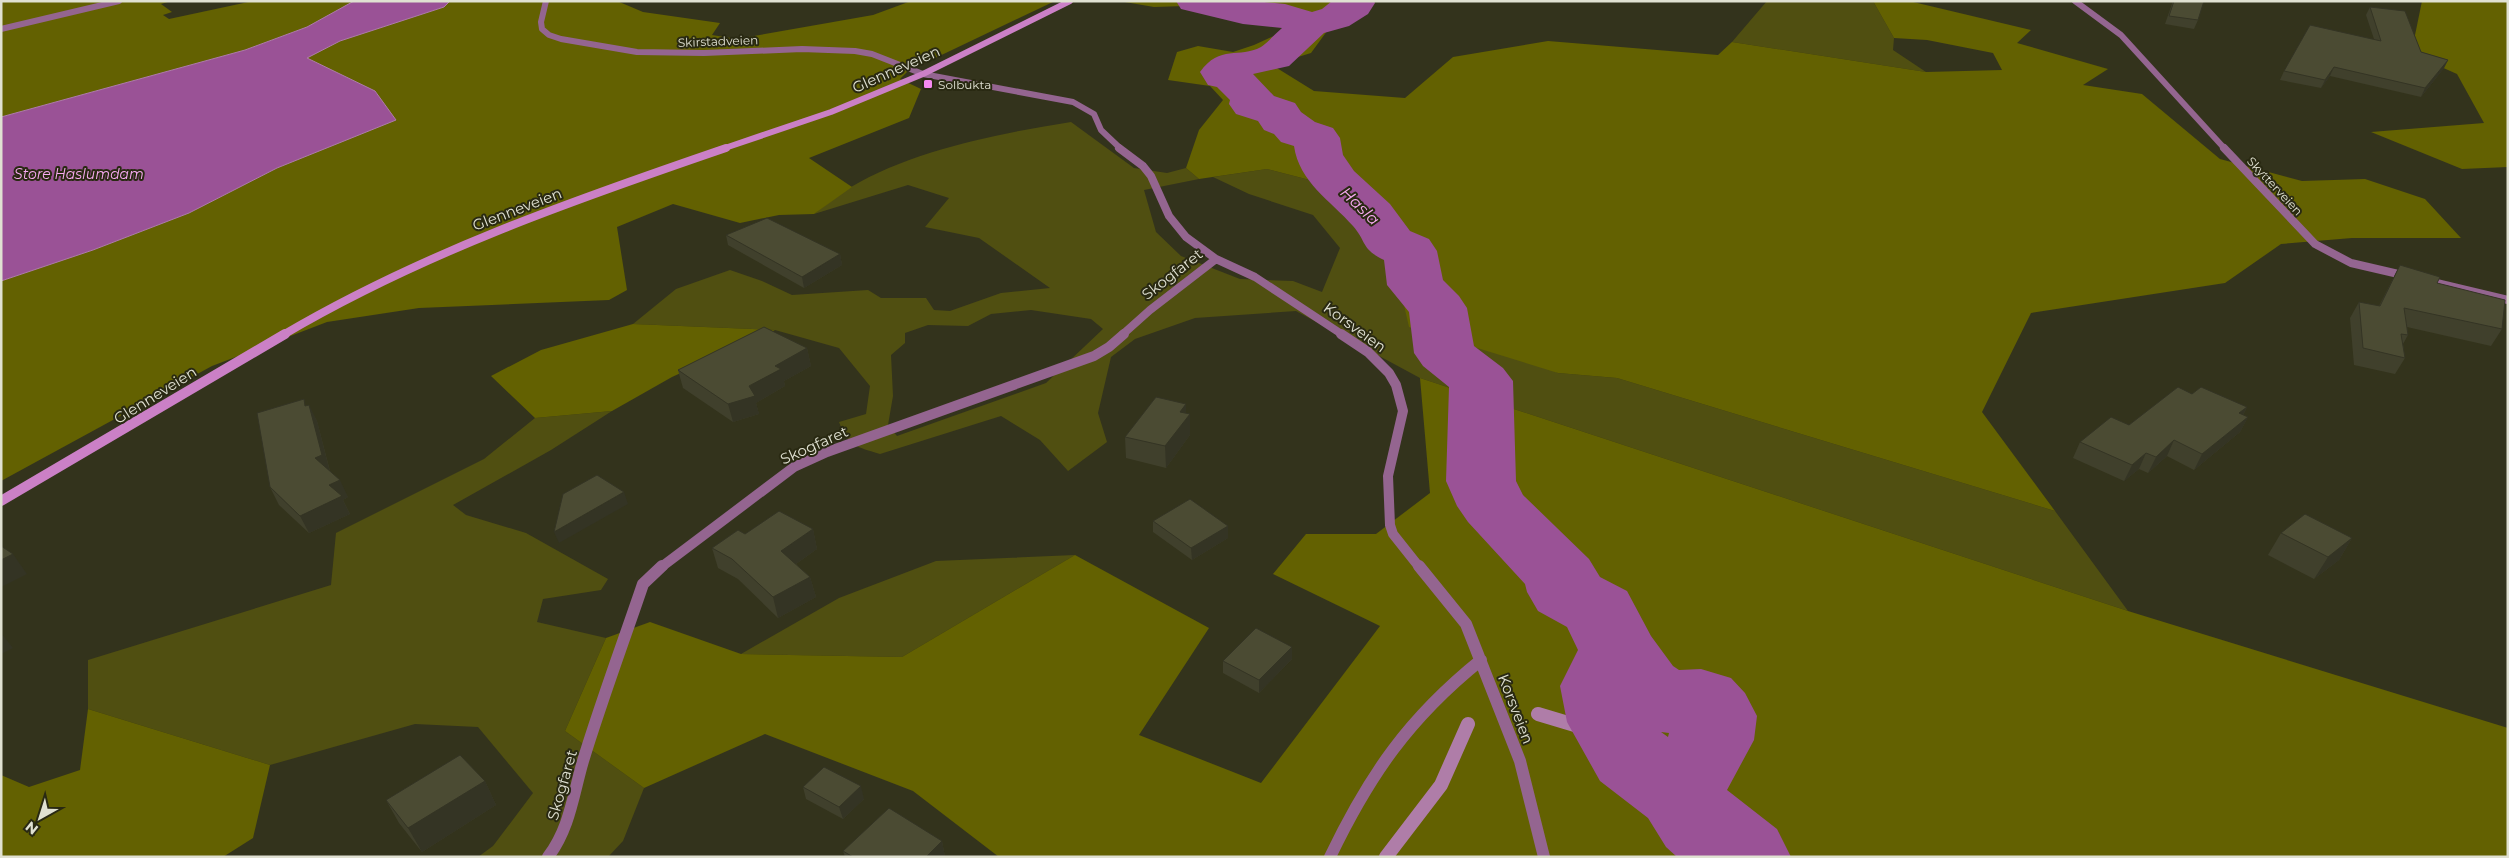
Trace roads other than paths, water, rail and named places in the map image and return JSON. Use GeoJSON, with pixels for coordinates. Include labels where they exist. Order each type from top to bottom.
{"type":"FeatureCollection","features":[{"type":"Feature","properties":{"kind":"main road","name":"Glenneveien"},"geometry":{"type":"LineString","coordinates":[[1,501],[341,301],[414,266],[515,224],[648,174],[832,112],[923,74],[1070,1]]}},
{"type":"Feature","properties":{"kind":"street"},"geometry":{"type":"LineString","coordinates":[[1,29],[119,1]]}},
{"type":"Feature","properties":{"kind":"street","name":"Skirstadveien"},"geometry":{"type":"LineString","coordinates":[[546,1],[541,22],[542,29],[554,37],[569,41],[658,53],[802,49],[847,50],[872,54],[923,74]]}},
{"type":"Feature","properties":{"kind":"street","name":"Skytterveien"},"geometry":{"type":"LineString","coordinates":[[2075,1],[2121,35],[2269,197],[2324,250],[2351,263],[2508,300]]}},
{"type":"Feature","properties":{"kind":"street","name":"Korsveien"},"geometry":{"type":"LineString","coordinates":[[923,74],[1047,96],[1073,102],[1087,109],[1094,114],[1101,130],[1115,145],[1143,166],[1152,176],[1169,216],[1186,237],[1216,259],[1255,277],[1284,295],[1368,352],[1389,373],[1396,385],[1403,411],[1388,476],[1392,534],[1466,624],[1520,761],[1544,857]]}},
{"type":"Feature","properties":{"kind":"street","name":"Skogfaret"},"geometry":{"type":"LineString","coordinates":[[548,857],[560,841],[567,824],[583,762],[643,584],[664,564],[794,468],[827,452],[1042,376],[1109,347],[1150,310],[1216,259]]}},
{"type":"Feature","properties":{"kind":"street"},"geometry":{"type":"LineString","coordinates":[[1330,857],[1351,810],[1395,742],[1415,718],[1481,660]]}},
{"type":"Feature","properties":{"kind":"water","name":"Store Haslumdam"},"geometry":{"type":"Polygon","coordinates":[[[354,1],[450,1],[444,7],[340,41],[307,58],[375,91],[396,120],[277,168],[189,213],[93,250],[1,281],[1,117],[245,50],[307,27],[354,1]]]}},
{"type":"Feature","properties":{"kind":"waterway","name":"Hasla"},"geometry":{"type":"LineString","coordinates":[[1195,1],[1243,12],[1285,16],[1310,24]]}},
{"type":"Feature","properties":{"kind":"waterway","name":"Hasla"},"geometry":{"type":"LineString","coordinates":[[1310,24],[1335,18],[1354,6],[1356,3],[1351,1]]}},
{"type":"Feature","properties":{"kind":"waterway","name":"Hasla"},"geometry":{"type":"LineString","coordinates":[[1310,24],[1274,57],[1230,66],[1222,72],[1223,76],[1232,78],[1252,97],[1252,104],[1279,113],[1280,120],[1290,124],[1298,132],[1316,138],[1319,155],[1326,169],[1372,215],[1382,227],[1389,242],[1410,251],[1415,285],[1438,308],[1445,353],[1481,381],[1481,481],[1493,506],[1562,577],[1565,592],[1599,610],[1618,650]]}},
{"type":"Feature","properties":{"kind":"waterway","name":"Hasla"},"geometry":{"type":"LineString","coordinates":[[1618,650],[1644,688],[1665,702],[1701,700],[1715,716],[1711,740],[1680,793]]}},
{"type":"Feature","properties":{"kind":"waterway","name":"Hasla"},"geometry":{"type":"LineString","coordinates":[[1618,650],[1601,686],[1610,722],[1631,757],[1680,793]]}},
{"type":"Feature","properties":{"kind":"waterway"},"geometry":{"type":"LineString","coordinates":[[1538,714],[1588,729],[1610,722]]}},
{"type":"Feature","properties":{"kind":"waterway"},"geometry":{"type":"LineString","coordinates":[[1386,857],[1441,785],[1468,724]]}},
{"type":"Feature","properties":{"kind":"waterway","name":"Hasla"},"geometry":{"type":"LineString","coordinates":[[1680,793],[1698,821],[1744,857]]}},
{"type":"Feature","properties":{"kind":"place","name":"Solbukta"},"geometry":{"type":"Point","coordinates":[928,84]}}]}
